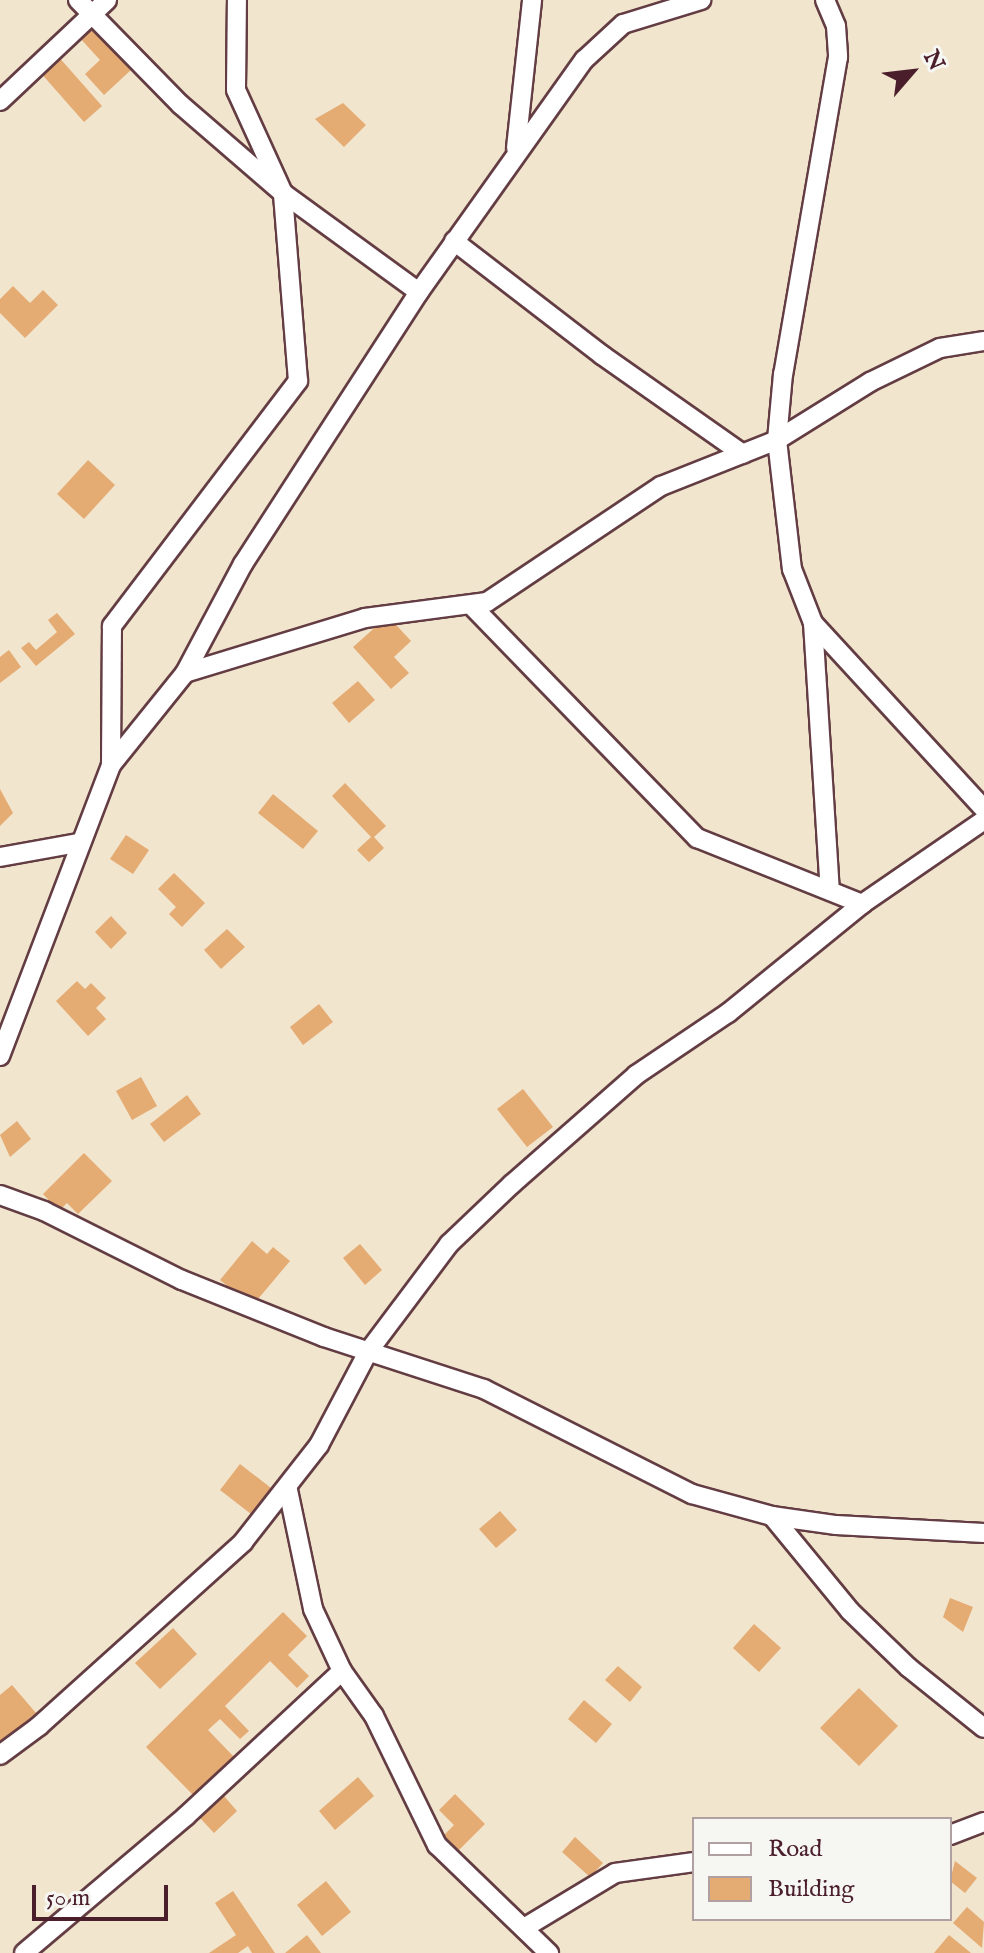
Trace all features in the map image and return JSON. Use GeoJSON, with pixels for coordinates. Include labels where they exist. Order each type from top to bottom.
{"type":"FeatureCollection","features":[{"type":"Feature","properties":{"kind":"street"},"geometry":{"type":"LineString","coordinates":[[78,0],[181,105],[283,193],[419,292]]}},
{"type":"Feature","properties":{"kind":"street"},"geometry":{"type":"LineString","coordinates":[[0,101],[107,0]]}},
{"type":"Feature","properties":{"kind":"street"},"geometry":{"type":"LineString","coordinates":[[111,765],[112,626],[298,381],[283,193],[236,90],[237,0]]}},
{"type":"Feature","properties":{"kind":"street"},"geometry":{"type":"LineString","coordinates":[[516,149],[532,0]]}},
{"type":"Feature","properties":{"kind":"street"},"geometry":{"type":"LineString","coordinates":[[0,1056],[78,843],[111,765],[185,673],[243,564],[419,292],[516,149],[584,60],[623,24],[701,0]]}},
{"type":"Feature","properties":{"kind":"street"},"geometry":{"type":"LineString","coordinates":[[825,0],[836,26],[838,57],[783,374],[777,440],[792,569],[813,623],[830,890]]}},
{"type":"Feature","properties":{"kind":"street"},"geometry":{"type":"LineString","coordinates":[[454,241],[602,355],[743,454]]}},
{"type":"Feature","properties":{"kind":"street"},"geometry":{"type":"LineString","coordinates":[[185,673],[365,618],[471,605],[502,593],[661,486],[709,463],[777,440],[870,382],[940,348],[984,341]]}},
{"type":"Feature","properties":{"kind":"street"},"geometry":{"type":"LineString","coordinates":[[471,605],[697,838],[862,904]]}},
{"type":"Feature","properties":{"kind":"street"},"geometry":{"type":"LineString","coordinates":[[813,623],[984,809]]}},
{"type":"Feature","properties":{"kind":"street"},"geometry":{"type":"LineString","coordinates":[[0,1755],[147,1631],[243,1542],[288,1490],[319,1445],[368,1352],[449,1244],[512,1184],[636,1075],[728,1013],[862,904],[984,820]]}},
{"type":"Feature","properties":{"kind":"street"},"geometry":{"type":"LineString","coordinates":[[0,857],[78,843]]}},
{"type":"Feature","properties":{"kind":"street"},"geometry":{"type":"LineString","coordinates":[[0,1195],[44,1211],[182,1280],[368,1352],[484,1389],[692,1494],[772,1516],[836,1525],[984,1533]]}},
{"type":"Feature","properties":{"kind":"street"},"geometry":{"type":"LineString","coordinates":[[288,1490],[313,1609],[342,1671],[374,1716],[437,1845],[549,1953]]}},
{"type":"Feature","properties":{"kind":"street"},"geometry":{"type":"LineString","coordinates":[[772,1516],[850,1611],[908,1667],[984,1728]]}},
{"type":"Feature","properties":{"kind":"street"},"geometry":{"type":"LineString","coordinates":[[24,1953],[186,1816],[342,1671]]}},
{"type":"Feature","properties":{"kind":"street"},"geometry":{"type":"LineString","coordinates":[[952,1834],[984,1822]]}},
{"type":"Feature","properties":{"kind":"street"},"geometry":{"type":"LineString","coordinates":[[524,1928],[615,1873],[692,1862]]}},
{"type":"Feature","properties":{"kind":"building"},"geometry":{"type":"Polygon","coordinates":[[[92,26],[132,69],[104,95],[85,74],[100,60],[79,37],[92,26]]]}},
{"type":"Feature","properties":{"kind":"building"},"geometry":{"type":"Polygon","coordinates":[[[57,55],[102,106],[84,122],[39,71],[57,55]]]}},
{"type":"Feature","properties":{"kind":"building"},"geometry":{"type":"Polygon","coordinates":[[[343,103],[366,125],[344,147],[315,119],[343,103]]]}},
{"type":"Feature","properties":{"kind":"building"},"geometry":{"type":"Polygon","coordinates":[[[13,286],[30,303],[43,290],[58,305],[25,338],[0,313],[0,299],[13,286]]]}},
{"type":"Feature","properties":{"kind":"building"},"geometry":{"type":"Polygon","coordinates":[[[88,460],[115,485],[84,519],[57,494],[88,460]]]}},
{"type":"Feature","properties":{"kind":"building"},"geometry":{"type":"Polygon","coordinates":[[[57,613],[75,634],[36,666],[21,648],[29,642],[36,650],[57,632],[48,620],[57,613]]]}},
{"type":"Feature","properties":{"kind":"building"},"geometry":{"type":"Polygon","coordinates":[[[388,616],[411,641],[394,657],[409,673],[391,689],[353,647],[388,616]]]}},
{"type":"Feature","properties":{"kind":"building"},"geometry":{"type":"Polygon","coordinates":[[[9,650],[21,667],[0,683],[0,657],[9,650]]]}},
{"type":"Feature","properties":{"kind":"building"},"geometry":{"type":"Polygon","coordinates":[[[358,681],[375,700],[349,723],[332,703],[358,681]]]}},
{"type":"Feature","properties":{"kind":"building"},"geometry":{"type":"Polygon","coordinates":[[[345,783],[386,826],[374,837],[384,848],[369,862],[357,850],[371,837],[332,796],[345,783]]]}},
{"type":"Feature","properties":{"kind":"building"},"geometry":{"type":"Polygon","coordinates":[[[0,789],[13,813],[0,826],[0,789]]]}},
{"type":"Feature","properties":{"kind":"building"},"geometry":{"type":"Polygon","coordinates":[[[273,794],[318,831],[303,849],[258,813],[273,794]]]}},
{"type":"Feature","properties":{"kind":"building"},"geometry":{"type":"Polygon","coordinates":[[[126,835],[149,850],[133,874],[110,859],[126,835]]]}},
{"type":"Feature","properties":{"kind":"building"},"geometry":{"type":"Polygon","coordinates":[[[174,873],[205,903],[182,927],[169,914],[176,907],[158,889],[174,873]]]}},
{"type":"Feature","properties":{"kind":"building"},"geometry":{"type":"Polygon","coordinates":[[[111,916],[127,933],[111,949],[95,932],[111,916]]]}},
{"type":"Feature","properties":{"kind":"building"},"geometry":{"type":"Polygon","coordinates":[[[227,929],[245,947],[221,969],[204,950],[227,929]]]}},
{"type":"Feature","properties":{"kind":"building"},"geometry":{"type":"Polygon","coordinates":[[[77,981],[85,989],[91,983],[106,998],[96,1008],[106,1019],[88,1036],[56,1001],[77,981]]]}},
{"type":"Feature","properties":{"kind":"building"},"geometry":{"type":"Polygon","coordinates":[[[319,1004],[333,1022],[303,1045],[290,1027],[319,1004]]]}},
{"type":"Feature","properties":{"kind":"building"},"geometry":{"type":"Polygon","coordinates":[[[141,1077],[157,1106],[132,1120],[116,1091],[141,1077]]]}},
{"type":"Feature","properties":{"kind":"building"},"geometry":{"type":"Polygon","coordinates":[[[523,1089],[553,1127],[527,1147],[497,1109],[523,1089]]]}},
{"type":"Feature","properties":{"kind":"building"},"geometry":{"type":"Polygon","coordinates":[[[187,1095],[201,1114],[164,1142],[150,1124],[187,1095]]]}},
{"type":"Feature","properties":{"kind":"building"},"geometry":{"type":"Polygon","coordinates":[[[17,1121],[31,1139],[10,1157],[0,1135],[17,1121]]]}},
{"type":"Feature","properties":{"kind":"building"},"geometry":{"type":"Polygon","coordinates":[[[84,1153],[112,1181],[78,1214],[67,1203],[59,1211],[43,1194],[84,1153]]]}},
{"type":"Feature","properties":{"kind":"building"},"geometry":{"type":"Polygon","coordinates":[[[252,1241],[267,1254],[273,1247],[290,1261],[252,1306],[220,1280],[252,1241]]]}},
{"type":"Feature","properties":{"kind":"building"},"geometry":{"type":"Polygon","coordinates":[[[360,1244],[382,1270],[365,1285],[343,1258],[360,1244]]]}},
{"type":"Feature","properties":{"kind":"building"},"geometry":{"type":"Polygon","coordinates":[[[240,1464],[271,1488],[251,1514],[220,1490],[240,1464]]]}},
{"type":"Feature","properties":{"kind":"building"},"geometry":{"type":"Polygon","coordinates":[[[500,1511],[517,1530],[496,1548],[479,1529],[500,1511]]]}},
{"type":"Feature","properties":{"kind":"building"},"geometry":{"type":"Polygon","coordinates":[[[950,1598],[973,1607],[963,1632],[943,1617],[950,1598]]]}},
{"type":"Feature","properties":{"kind":"building"},"geometry":{"type":"Polygon","coordinates":[[[283,1612],[307,1636],[288,1655],[309,1676],[297,1688],[270,1661],[225,1706],[249,1731],[240,1739],[220,1719],[208,1730],[234,1757],[194,1796],[146,1747],[283,1612]]]}},
{"type":"Feature","properties":{"kind":"building"},"geometry":{"type":"Polygon","coordinates":[[[754,1624],[781,1648],[759,1672],[733,1648],[754,1624]]]}},
{"type":"Feature","properties":{"kind":"building"},"geometry":{"type":"Polygon","coordinates":[[[173,1628],[197,1654],[160,1689],[135,1663],[173,1628]]]}},
{"type":"Feature","properties":{"kind":"building"},"geometry":{"type":"Polygon","coordinates":[[[618,1666],[642,1687],[630,1702],[605,1680],[618,1666]]]}},
{"type":"Feature","properties":{"kind":"building"},"geometry":{"type":"Polygon","coordinates":[[[12,1685],[36,1713],[0,1743],[0,1695],[12,1685]]]}},
{"type":"Feature","properties":{"kind":"building"},"geometry":{"type":"Polygon","coordinates":[[[859,1688],[898,1726],[859,1766],[820,1728],[859,1688]]]}},
{"type":"Feature","properties":{"kind":"building"},"geometry":{"type":"Polygon","coordinates":[[[584,1700],[612,1724],[596,1743],[568,1719],[584,1700]]]}},
{"type":"Feature","properties":{"kind":"building"},"geometry":{"type":"Polygon","coordinates":[[[358,1777],[374,1796],[335,1830],[319,1811],[358,1777]]]}},
{"type":"Feature","properties":{"kind":"building"},"geometry":{"type":"Polygon","coordinates":[[[455,1794],[485,1824],[458,1851],[443,1836],[454,1825],[439,1810],[455,1794]]]}},
{"type":"Feature","properties":{"kind":"building"},"geometry":{"type":"Polygon","coordinates":[[[224,1796],[237,1811],[214,1833],[200,1818],[224,1796]]]}},
{"type":"Feature","properties":{"kind":"building"},"geometry":{"type":"Polygon","coordinates":[[[575,1837],[603,1863],[590,1877],[562,1852],[575,1837]]]}},
{"type":"Feature","properties":{"kind":"building"},"geometry":{"type":"Polygon","coordinates":[[[955,1861],[977,1878],[965,1893],[952,1883],[955,1861]]]}},
{"type":"Feature","properties":{"kind":"building"},"geometry":{"type":"Polygon","coordinates":[[[326,1881],[351,1912],[322,1936],[297,1905],[326,1881]]]}},
{"type":"Feature","properties":{"kind":"building"},"geometry":{"type":"Polygon","coordinates":[[[233,1891],[275,1953],[252,1953],[248,1946],[238,1953],[209,1953],[236,1935],[215,1903],[233,1891]]]}},
{"type":"Feature","properties":{"kind":"building"},"geometry":{"type":"Polygon","coordinates":[[[967,1907],[984,1922],[982,1948],[953,1923],[967,1907]]]}},
{"type":"Feature","properties":{"kind":"building"},"geometry":{"type":"Polygon","coordinates":[[[307,1935],[321,1953],[285,1953],[307,1935]]]}},
{"type":"Feature","properties":{"kind":"building"},"geometry":{"type":"Polygon","coordinates":[[[949,1935],[971,1953],[934,1953],[949,1935]]]}}]}
